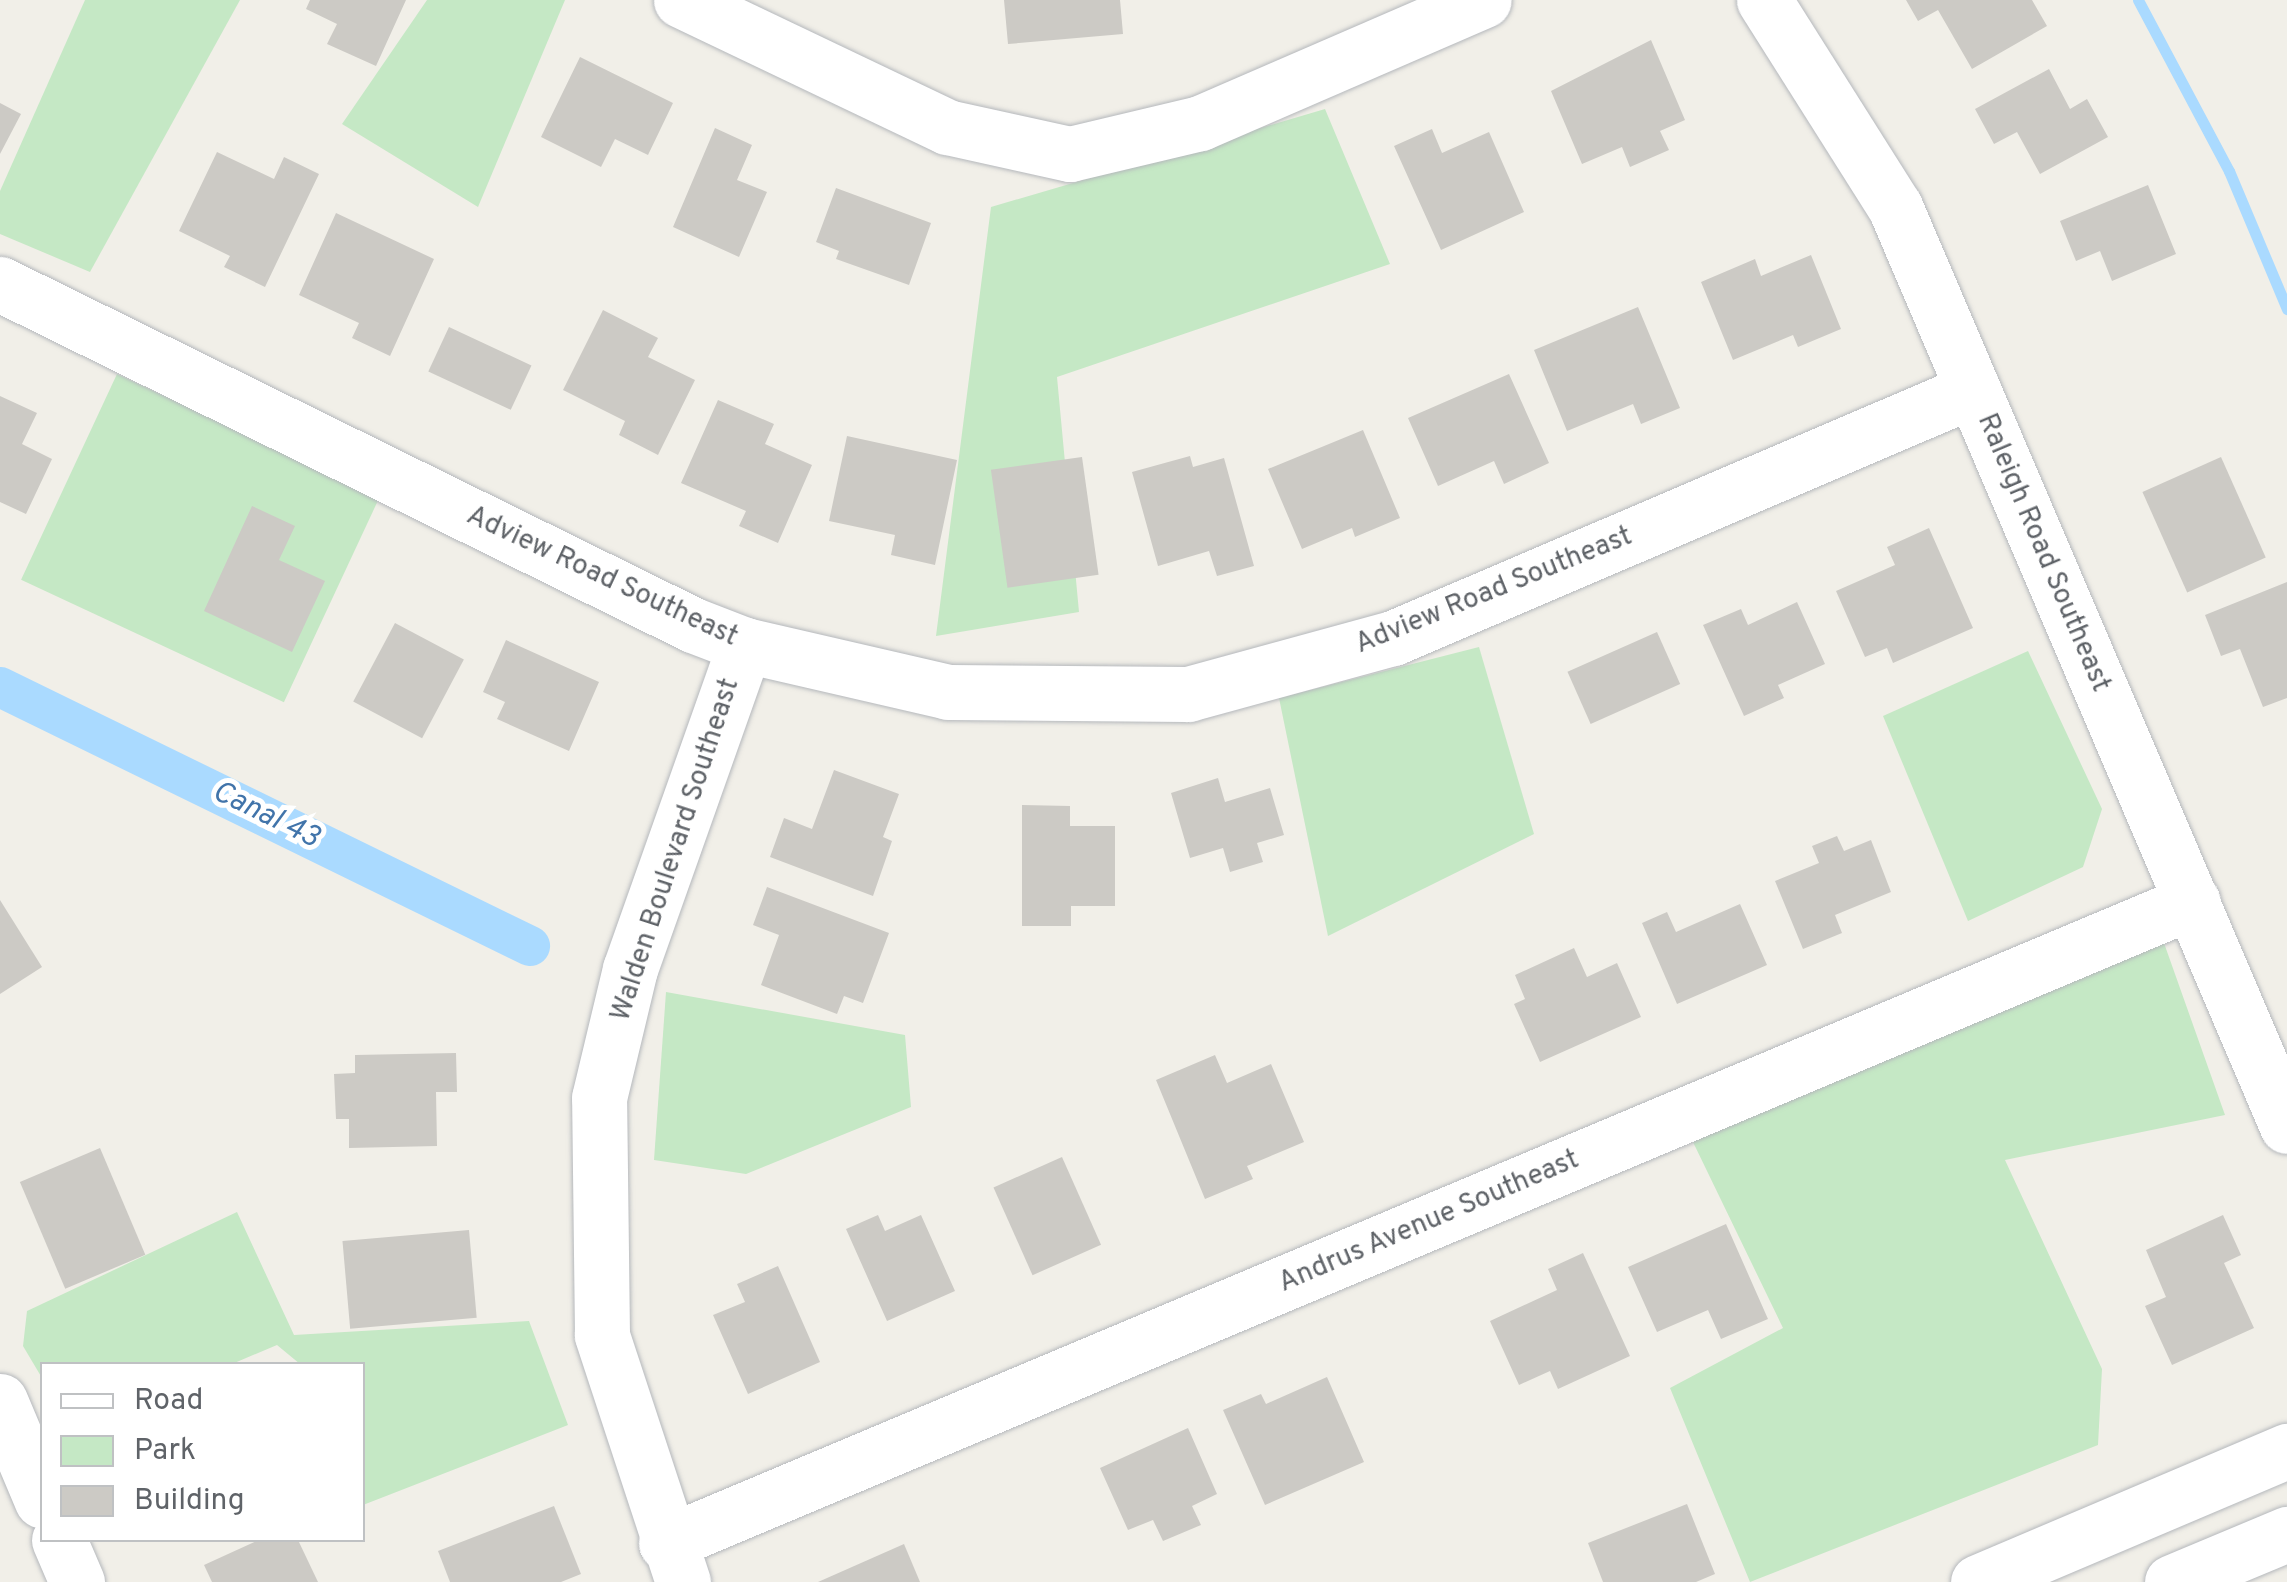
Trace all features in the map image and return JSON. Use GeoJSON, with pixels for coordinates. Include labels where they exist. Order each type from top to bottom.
{"type":"FeatureCollection","features":[{"type":"Feature","properties":{"kind":"street"},"geometry":{"type":"LineString","coordinates":[[681,0],[947,127],[1070,154],[1200,123],[1484,0]]}},
{"type":"Feature","properties":{"kind":"street","name":"Raleigh Road Southeast"},"geometry":{"type":"LineString","coordinates":[[1764,0],[1896,207],[2287,1126]]}},
{"type":"Feature","properties":{"kind":"street","name":"Adview Road Southeast"},"geometry":{"type":"LineString","coordinates":[[0,284],[744,645],[948,692],[1188,694],[1393,638],[1973,390]]}},
{"type":"Feature","properties":{"kind":"street","name":"Walden Boulevard Southeast"},"geometry":{"type":"LineString","coordinates":[[674,1562],[602,1335],[599,1098],[630,969],[744,645]]}},
{"type":"Feature","properties":{"kind":"street","name":"Andrus Avenue Southeast"},"geometry":{"type":"LineString","coordinates":[[674,1562],[2193,901]]}},
{"type":"Feature","properties":{"kind":"street"},"geometry":{"type":"LineString","coordinates":[[0,1401],[40,1497]]}},
{"type":"Feature","properties":{"kind":"street"},"geometry":{"type":"LineString","coordinates":[[1978,1582],[2287,1451]]}},
{"type":"Feature","properties":{"kind":"street"},"geometry":{"type":"LineString","coordinates":[[2172,1582],[2287,1534]]}},
{"type":"Feature","properties":{"kind":"street"},"geometry":{"type":"LineString","coordinates":[[59,1542],[76,1582]]}},
{"type":"Feature","properties":{"kind":"green space"},"geometry":{"type":"Polygon","coordinates":[[[85,0],[240,0],[90,272],[0,234],[0,191],[85,0]]]}},
{"type":"Feature","properties":{"kind":"green space"},"geometry":{"type":"Polygon","coordinates":[[[427,0],[565,0],[478,207],[342,124],[427,0]]]}},
{"type":"Feature","properties":{"kind":"green space"},"geometry":{"type":"Polygon","coordinates":[[[1325,109],[1390,264],[1057,377],[1079,612],[936,636],[991,207],[1325,109]]]}},
{"type":"Feature","properties":{"kind":"green space"},"geometry":{"type":"Polygon","coordinates":[[[117,374],[380,497],[284,702],[21,580],[117,374]]]}},
{"type":"Feature","properties":{"kind":"green space"},"geometry":{"type":"Polygon","coordinates":[[[1479,647],[1534,834],[1328,936],[1279,698],[1479,647]]]}},
{"type":"Feature","properties":{"kind":"green space"},"geometry":{"type":"Polygon","coordinates":[[[2028,651],[2102,809],[2083,867],[1968,921],[1883,716],[2028,651]]]}},
{"type":"Feature","properties":{"kind":"green space"},"geometry":{"type":"Polygon","coordinates":[[[2164,943],[2225,1115],[2005,1160],[2102,1369],[2098,1445],[1750,1582],[1670,1388],[1783,1328],[1692,1140],[2164,943]]]}},
{"type":"Feature","properties":{"kind":"green space"},"geometry":{"type":"Polygon","coordinates":[[[666,992],[905,1035],[911,1107],[746,1174],[654,1160],[666,992]]]}},
{"type":"Feature","properties":{"kind":"green space"},"geometry":{"type":"Polygon","coordinates":[[[237,1212],[294,1335],[529,1321],[568,1425],[365,1504],[365,1362],[298,1362],[277,1345],[237,1362],[40,1362],[40,1375],[23,1346],[27,1311],[237,1212]]]}},
{"type":"Feature","properties":{"kind":"building"},"geometry":{"type":"Polygon","coordinates":[[[310,0],[406,0],[376,66],[327,44],[337,24],[306,9],[310,0]]]}},
{"type":"Feature","properties":{"kind":"building"},"geometry":{"type":"Polygon","coordinates":[[[1004,0],[1120,0],[1123,34],[1008,44],[1004,0]]]}},
{"type":"Feature","properties":{"kind":"building"},"geometry":{"type":"Polygon","coordinates":[[[1906,0],[2032,0],[2047,26],[1972,69],[1938,10],[1918,21],[1906,0]]]}},
{"type":"Feature","properties":{"kind":"building"},"geometry":{"type":"Polygon","coordinates":[[[1651,40],[1685,120],[1660,131],[1669,150],[1630,167],[1622,147],[1582,164],[1551,91],[1651,40]]]}},
{"type":"Feature","properties":{"kind":"building"},"geometry":{"type":"Polygon","coordinates":[[[580,57],[673,103],[648,155],[615,139],[601,167],[541,137],[580,57]]]}},
{"type":"Feature","properties":{"kind":"building"},"geometry":{"type":"Polygon","coordinates":[[[2049,69],[2070,109],[2087,99],[2108,137],[2040,174],[2017,132],[1994,144],[1975,109],[2049,69]]]}},
{"type":"Feature","properties":{"kind":"building"},"geometry":{"type":"Polygon","coordinates":[[[0,103],[21,114],[0,154],[0,103]]]}},
{"type":"Feature","properties":{"kind":"building"},"geometry":{"type":"Polygon","coordinates":[[[715,128],[752,145],[737,180],[767,192],[739,257],[673,227],[715,128]]]}},
{"type":"Feature","properties":{"kind":"building"},"geometry":{"type":"Polygon","coordinates":[[[1432,129],[1442,153],[1489,132],[1524,212],[1441,250],[1394,146],[1432,129]]]}},
{"type":"Feature","properties":{"kind":"building"},"geometry":{"type":"Polygon","coordinates":[[[217,152],[274,179],[284,157],[319,174],[265,287],[224,267],[230,256],[179,231],[217,152]]]}},
{"type":"Feature","properties":{"kind":"building"},"geometry":{"type":"Polygon","coordinates":[[[2148,185],[2176,254],[2112,281],[2100,251],[2076,261],[2060,221],[2148,185]]]}},
{"type":"Feature","properties":{"kind":"building"},"geometry":{"type":"Polygon","coordinates":[[[836,188],[931,223],[909,285],[836,259],[839,251],[816,242],[836,188]]]}},
{"type":"Feature","properties":{"kind":"building"},"geometry":{"type":"Polygon","coordinates":[[[336,213],[434,259],[390,356],[352,338],[359,323],[299,295],[336,213]]]}},
{"type":"Feature","properties":{"kind":"building"},"geometry":{"type":"Polygon","coordinates":[[[1811,255],[1841,329],[1798,347],[1793,335],[1733,360],[1701,282],[1755,259],[1761,276],[1811,255]]]}},
{"type":"Feature","properties":{"kind":"building"},"geometry":{"type":"Polygon","coordinates":[[[1638,307],[1680,408],[1641,424],[1633,404],[1567,431],[1534,350],[1638,307]]]}},
{"type":"Feature","properties":{"kind":"building"},"geometry":{"type":"Polygon","coordinates":[[[603,310],[658,338],[648,357],[695,380],[658,455],[619,435],[625,421],[563,390],[603,310]]]}},
{"type":"Feature","properties":{"kind":"building"},"geometry":{"type":"Polygon","coordinates":[[[449,327],[531,365],[511,410],[428,371],[449,327]]]}},
{"type":"Feature","properties":{"kind":"building"},"geometry":{"type":"Polygon","coordinates":[[[1509,374],[1549,463],[1504,484],[1494,461],[1438,486],[1408,418],[1509,374]]]}},
{"type":"Feature","properties":{"kind":"building"},"geometry":{"type":"Polygon","coordinates":[[[0,396],[37,413],[22,444],[52,459],[26,514],[0,502],[0,396]]]}},
{"type":"Feature","properties":{"kind":"building"},"geometry":{"type":"Polygon","coordinates":[[[718,400],[774,424],[765,444],[812,465],[778,543],[739,526],[746,511],[681,483],[718,400]]]}},
{"type":"Feature","properties":{"kind":"building"},"geometry":{"type":"Polygon","coordinates":[[[1363,430],[1400,518],[1355,537],[1352,528],[1302,549],[1268,469],[1363,430]]]}},
{"type":"Feature","properties":{"kind":"building"},"geometry":{"type":"Polygon","coordinates":[[[847,436],[957,460],[935,565],[891,555],[895,535],[829,521],[847,436]]]}},
{"type":"Feature","properties":{"kind":"building"},"geometry":{"type":"Polygon","coordinates":[[[1190,456],[1193,467],[1224,458],[1254,566],[1217,576],[1209,551],[1158,566],[1132,472],[1190,456]]]}},
{"type":"Feature","properties":{"kind":"building"},"geometry":{"type":"Polygon","coordinates":[[[1082,457],[1099,575],[1007,588],[991,470],[1082,457]]]}},
{"type":"Feature","properties":{"kind":"building"},"geometry":{"type":"Polygon","coordinates":[[[2221,457],[2266,557],[2187,592],[2142,492],[2221,457]]]}},
{"type":"Feature","properties":{"kind":"building"},"geometry":{"type":"Polygon","coordinates":[[[252,506],[295,526],[279,560],[325,581],[292,652],[204,611],[252,506]]]}},
{"type":"Feature","properties":{"kind":"building"},"geometry":{"type":"Polygon","coordinates":[[[1929,528],[1973,628],[1893,663],[1887,648],[1865,657],[1836,591],[1895,565],[1887,547],[1929,528]]]}},
{"type":"Feature","properties":{"kind":"building"},"geometry":{"type":"Polygon","coordinates":[[[2287,582],[2287,698],[2263,707],[2240,649],[2221,656],[2205,615],[2287,582]]]}},
{"type":"Feature","properties":{"kind":"building"},"geometry":{"type":"Polygon","coordinates":[[[1797,602],[1825,664],[1778,685],[1784,698],[1744,716],[1703,625],[1741,609],[1748,625],[1797,602]]]}},
{"type":"Feature","properties":{"kind":"building"},"geometry":{"type":"Polygon","coordinates":[[[395,623],[464,660],[422,738],[353,702],[395,623]]]}},
{"type":"Feature","properties":{"kind":"building"},"geometry":{"type":"Polygon","coordinates":[[[1657,632],[1680,684],[1591,724],[1567,672],[1657,632]]]}},
{"type":"Feature","properties":{"kind":"building"},"geometry":{"type":"Polygon","coordinates":[[[506,640],[599,682],[569,751],[497,719],[505,702],[483,692],[506,640]]]}},
{"type":"Feature","properties":{"kind":"building"},"geometry":{"type":"Polygon","coordinates":[[[834,770],[899,794],[883,837],[892,841],[873,896],[770,857],[784,818],[812,829],[834,770]]]}},
{"type":"Feature","properties":{"kind":"building"},"geometry":{"type":"Polygon","coordinates":[[[1218,778],[1225,802],[1270,788],[1284,835],[1257,843],[1263,862],[1230,872],[1223,848],[1190,858],[1171,793],[1218,778]]]}},
{"type":"Feature","properties":{"kind":"building"},"geometry":{"type":"Polygon","coordinates":[[[1022,805],[1070,806],[1070,826],[1115,826],[1115,906],[1071,906],[1071,926],[1022,926],[1022,805]]]}},
{"type":"Feature","properties":{"kind":"building"},"geometry":{"type":"Polygon","coordinates":[[[1837,836],[1844,851],[1871,840],[1891,892],[1835,915],[1842,933],[1803,949],[1775,881],[1819,863],[1812,846],[1837,836]]]}},
{"type":"Feature","properties":{"kind":"building"},"geometry":{"type":"Polygon","coordinates":[[[767,887],[889,933],[863,1003],[844,996],[837,1014],[761,985],[779,935],[753,925],[767,887]]]}},
{"type":"Feature","properties":{"kind":"building"},"geometry":{"type":"Polygon","coordinates":[[[0,900],[42,967],[0,994],[0,900]]]}},
{"type":"Feature","properties":{"kind":"building"},"geometry":{"type":"Polygon","coordinates":[[[1740,904],[1767,965],[1677,1004],[1642,923],[1667,912],[1676,932],[1740,904]]]}},
{"type":"Feature","properties":{"kind":"building"},"geometry":{"type":"Polygon","coordinates":[[[1574,948],[1587,977],[1617,963],[1641,1017],[1540,1062],[1514,1004],[1525,999],[1515,975],[1574,948]]]}},
{"type":"Feature","properties":{"kind":"building"},"geometry":{"type":"Polygon","coordinates":[[[456,1053],[457,1092],[436,1092],[437,1146],[349,1148],[349,1119],[336,1119],[334,1074],[355,1073],[355,1055],[456,1053]]]}},
{"type":"Feature","properties":{"kind":"building"},"geometry":{"type":"Polygon","coordinates":[[[1215,1055],[1227,1083],[1271,1064],[1304,1142],[1247,1166],[1253,1179],[1205,1199],[1156,1080],[1215,1055]]]}},
{"type":"Feature","properties":{"kind":"building"},"geometry":{"type":"Polygon","coordinates":[[[100,1148],[145,1255],[65,1289],[20,1182],[100,1148]]]}},
{"type":"Feature","properties":{"kind":"building"},"geometry":{"type":"Polygon","coordinates":[[[1062,1157],[1101,1245],[1033,1275],[993,1188],[1062,1157]]]}},
{"type":"Feature","properties":{"kind":"building"},"geometry":{"type":"Polygon","coordinates":[[[878,1215],[885,1231],[921,1215],[955,1291],[887,1321],[846,1229],[878,1215]]]}},
{"type":"Feature","properties":{"kind":"building"},"geometry":{"type":"Polygon","coordinates":[[[2223,1215],[2241,1255],[2224,1263],[2254,1328],[2172,1365],[2145,1306],[2166,1297],[2146,1250],[2223,1215]]]}},
{"type":"Feature","properties":{"kind":"building"},"geometry":{"type":"Polygon","coordinates":[[[1726,1224],[1768,1319],[1721,1339],[1708,1310],[1657,1332],[1628,1267],[1726,1224]]]}},
{"type":"Feature","properties":{"kind":"building"},"geometry":{"type":"Polygon","coordinates":[[[469,1230],[477,1318],[350,1329],[342,1241],[469,1230]]]}},
{"type":"Feature","properties":{"kind":"building"},"geometry":{"type":"Polygon","coordinates":[[[1583,1253],[1630,1356],[1558,1389],[1550,1371],[1519,1385],[1490,1321],[1557,1290],[1548,1269],[1583,1253]]]}},
{"type":"Feature","properties":{"kind":"building"},"geometry":{"type":"Polygon","coordinates":[[[778,1266],[820,1362],[748,1394],[713,1315],[745,1302],[737,1284],[778,1266]]]}},
{"type":"Feature","properties":{"kind":"building"},"geometry":{"type":"Polygon","coordinates":[[[1327,1377],[1364,1462],[1265,1505],[1223,1410],[1261,1394],[1266,1404],[1327,1377]]]}},
{"type":"Feature","properties":{"kind":"building"},"geometry":{"type":"Polygon","coordinates":[[[1188,1428],[1217,1494],[1192,1506],[1201,1525],[1163,1541],[1153,1520],[1128,1530],[1100,1468],[1188,1428]]]}},
{"type":"Feature","properties":{"kind":"building"},"geometry":{"type":"Polygon","coordinates":[[[1687,1504],[1715,1574],[1696,1582],[1603,1582],[1588,1543],[1687,1504]]]}},
{"type":"Feature","properties":{"kind":"building"},"geometry":{"type":"Polygon","coordinates":[[[554,1506],[581,1574],[561,1582],[450,1582],[438,1551],[554,1506]]]}},
{"type":"Feature","properties":{"kind":"building"},"geometry":{"type":"Polygon","coordinates":[[[255,1542],[299,1542],[318,1582],[212,1582],[204,1565],[255,1542]]]}},
{"type":"Feature","properties":{"kind":"building"},"geometry":{"type":"Polygon","coordinates":[[[904,1544],[920,1582],[818,1582],[904,1544]]]}},
{"type":"Feature","properties":{"kind":"waterway"},"geometry":{"type":"LineString","coordinates":[[2138,0],[2229,171],[2287,309]]}},
{"type":"Feature","properties":{"kind":"waterway","name":"Canal 43"},"geometry":{"type":"LineString","coordinates":[[0,687],[530,946]]}}]}
